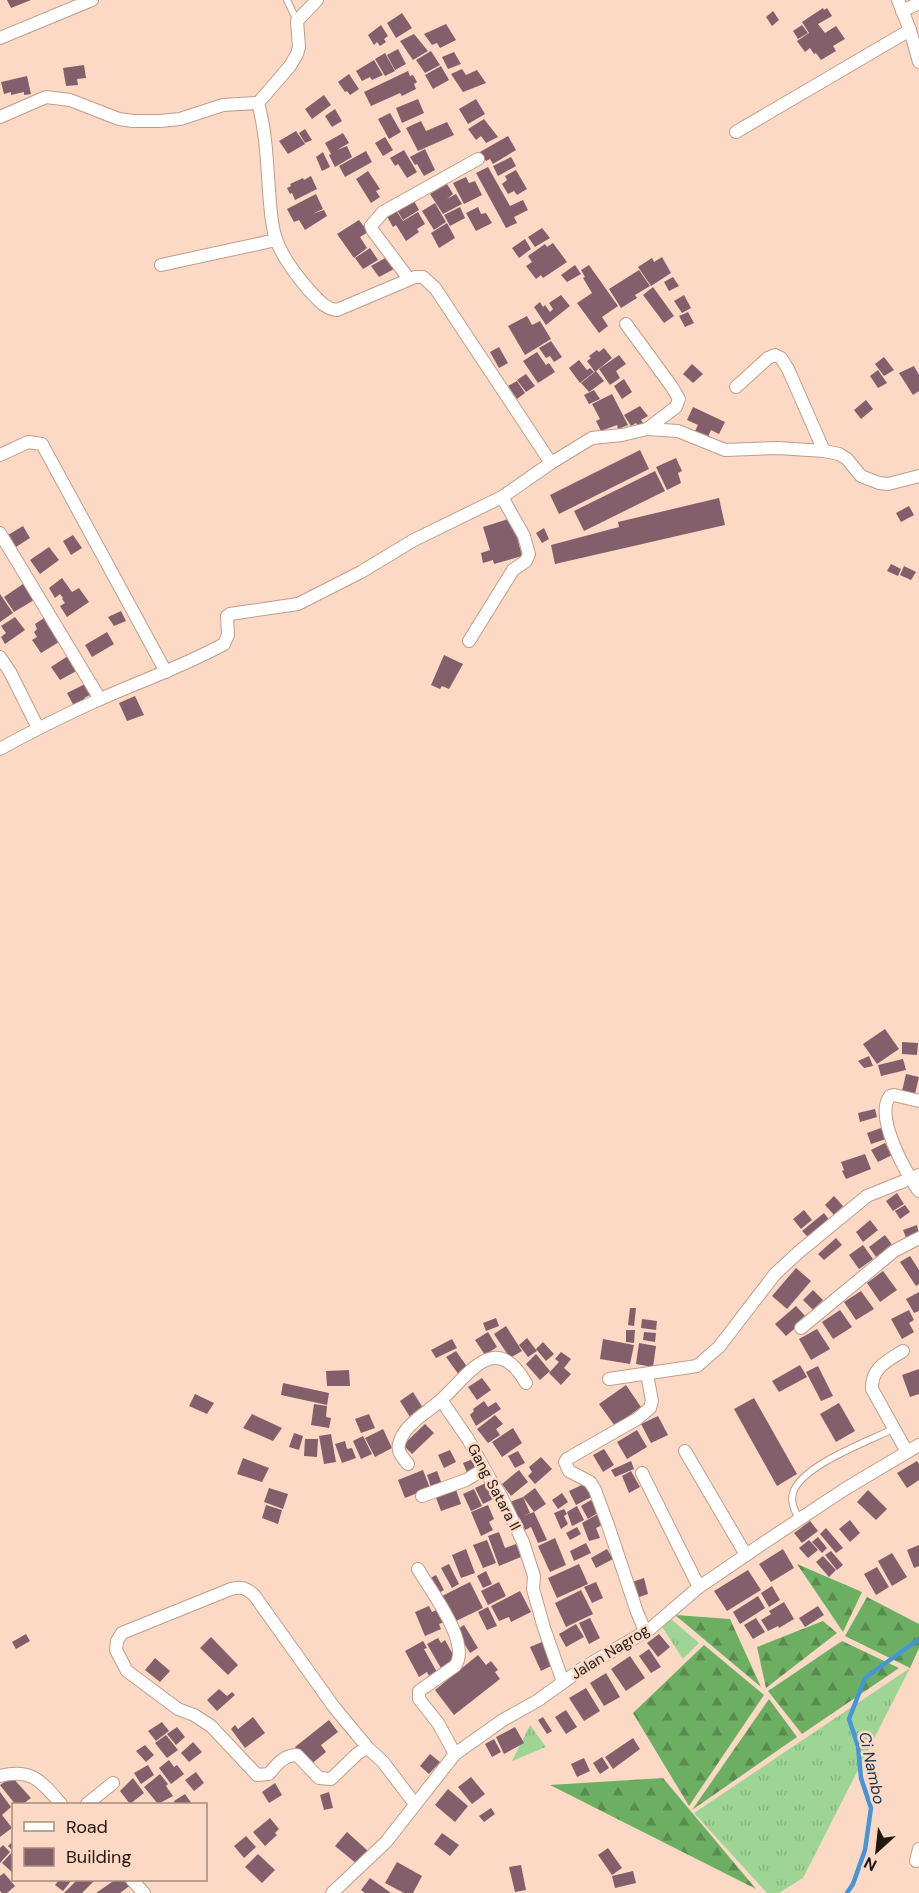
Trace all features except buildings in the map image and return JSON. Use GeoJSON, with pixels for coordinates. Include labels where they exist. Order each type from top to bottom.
{"type":"FeatureCollection","features":[{"type":"Feature","properties":{"kind":"street"},"geometry":{"type":"LineString","coordinates":[[0,39],[92,0]]}},
{"type":"Feature","properties":{"kind":"street"},"geometry":{"type":"LineString","coordinates":[[0,117],[46,97],[70,100],[119,119],[133,121],[180,118],[223,105],[258,102],[290,66],[297,54],[299,47],[297,21],[316,0]]}},
{"type":"Feature","properties":{"kind":"street"},"geometry":{"type":"LineString","coordinates":[[919,3],[900,5],[919,63]]}},
{"type":"Feature","properties":{"kind":"street"},"geometry":{"type":"LineString","coordinates":[[736,132],[910,30]]}},
{"type":"Feature","properties":{"kind":"street"},"geometry":{"type":"LineString","coordinates":[[258,102],[263,120],[273,229],[281,252],[304,285],[323,305],[337,309],[419,276],[435,288],[550,463]]}},
{"type":"Feature","properties":{"kind":"street"},"geometry":{"type":"LineString","coordinates":[[409,279],[371,226],[382,212],[478,159]]}},
{"type":"Feature","properties":{"kind":"street"},"geometry":{"type":"LineString","coordinates":[[161,265],[276,240]]}},
{"type":"Feature","properties":{"kind":"street"},"geometry":{"type":"LineString","coordinates":[[626,324],[679,399],[676,406],[647,429]]}},
{"type":"Feature","properties":{"kind":"street"},"geometry":{"type":"LineString","coordinates":[[736,387],[768,358],[775,355],[781,358],[824,451]]}},
{"type":"Feature","properties":{"kind":"street"},"geometry":{"type":"LineString","coordinates":[[0,749],[38,728],[224,644],[228,635],[227,616],[230,614],[298,604],[361,572],[414,540],[502,497],[550,463],[590,439],[647,429],[678,430],[725,450],[778,448],[824,451],[841,455],[861,476],[879,483],[888,484],[919,476]]}},
{"type":"Feature","properties":{"kind":"street"},"geometry":{"type":"LineString","coordinates":[[0,455],[28,442],[42,444],[166,672]]}},
{"type":"Feature","properties":{"kind":"street"},"geometry":{"type":"LineString","coordinates":[[469,640],[513,570],[526,561],[529,554],[524,536],[502,497]]}},
{"type":"Feature","properties":{"kind":"street"},"geometry":{"type":"LineString","coordinates":[[0,533],[100,699]]}},
{"type":"Feature","properties":{"kind":"street"},"geometry":{"type":"LineString","coordinates":[[0,657],[5,675],[38,728]]}},
{"type":"Feature","properties":{"kind":"street"},"geometry":{"type":"LineString","coordinates":[[919,1101],[894,1095],[886,1100],[885,1108],[892,1144],[914,1177],[919,1191]]}},
{"type":"Feature","properties":{"kind":"street"},"geometry":{"type":"LineString","coordinates":[[609,1379],[697,1366],[719,1347],[775,1274],[800,1251],[867,1196],[914,1177]]}},
{"type":"Feature","properties":{"kind":"street"},"geometry":{"type":"LineString","coordinates":[[801,1329],[894,1251],[919,1238]]}},
{"type":"Feature","properties":{"kind":"street"},"geometry":{"type":"LineString","coordinates":[[903,1351],[878,1367],[872,1381],[872,1389],[907,1452]]}},
{"type":"Feature","properties":{"kind":"street"},"geometry":{"type":"LineString","coordinates":[[408,1464],[399,1450],[401,1439],[410,1426],[441,1401],[476,1364],[492,1358],[506,1360],[518,1370],[526,1383]]}},
{"type":"Feature","properties":{"kind":"street"},"geometry":{"type":"LineString","coordinates":[[645,1631],[595,1490],[587,1480],[569,1471],[565,1462],[575,1453],[637,1419],[650,1408],[652,1401],[647,1374]]}},
{"type":"Feature","properties":{"kind":"street","name":"Gang Satara II"},"geometry":{"type":"LineString","coordinates":[[441,1401],[468,1439],[500,1494],[523,1542],[534,1576],[533,1589],[544,1628],[563,1682]]}},
{"type":"Feature","properties":{"kind":"street","name":"Jalan Nagrog"},"geometry":{"type":"LineString","coordinates":[[332,1893],[386,1842],[455,1754],[592,1662],[645,1631],[699,1587],[845,1489],[919,1445]]}},
{"type":"Feature","properties":{"kind":"street"},"geometry":{"type":"LineString","coordinates":[[685,1451],[746,1555]]}},
{"type":"Feature","properties":{"kind":"street"},"geometry":{"type":"LineString","coordinates":[[422,1496],[466,1480],[484,1469]]}},
{"type":"Feature","properties":{"kind":"street"},"geometry":{"type":"LineString","coordinates":[[642,1473],[699,1587]]}},
{"type":"Feature","properties":{"kind":"street"},"geometry":{"type":"LineString","coordinates":[[418,1569],[431,1591],[441,1602],[460,1655],[456,1666],[419,1691],[418,1699],[438,1723],[455,1754]]}},
{"type":"Feature","properties":{"kind":"street"},"geometry":{"type":"LineString","coordinates":[[368,1748],[358,1753],[331,1779],[319,1778],[297,1755],[289,1755],[280,1761],[269,1774],[257,1775],[211,1726],[194,1715],[178,1709],[127,1671],[116,1650],[117,1641],[122,1633],[231,1589],[239,1587],[247,1589],[254,1595],[317,1685],[368,1748],[383,1762],[415,1804]]}},
{"type":"Feature","properties":{"kind":"street"},"geometry":{"type":"LineString","coordinates":[[0,1776],[11,1773],[27,1774],[40,1780],[60,1803]]}},
{"type":"Feature","properties":{"kind":"street"},"geometry":{"type":"LineString","coordinates":[[88,1803],[113,1783]]}},
{"type":"Feature","properties":{"kind":"street"},"geometry":{"type":"LineString","coordinates":[[133,1881],[144,1893]]}},
{"type":"Feature","properties":{"kind":"lane"},"geometry":{"type":"LineString","coordinates":[[287,0],[297,21]]}},
{"type":"Feature","properties":{"kind":"lane"},"geometry":{"type":"LineString","coordinates":[[799,1520],[792,1500],[793,1492],[804,1477],[832,1458],[893,1430]]}},
{"type":"Feature","properties":{"kind":"green space"},"geometry":{"type":"Polygon","coordinates":[[[797,1564],[862,1592],[843,1632],[797,1564]]]}},
{"type":"Feature","properties":{"kind":"green space"},"geometry":{"type":"Polygon","coordinates":[[[867,1597],[919,1624],[919,1648],[910,1668],[845,1636],[867,1597]]]}},
{"type":"Feature","properties":{"kind":"green space"},"geometry":{"type":"Polygon","coordinates":[[[675,1615],[730,1619],[761,1687],[675,1615]]]}},
{"type":"Feature","properties":{"kind":"green space"},"geometry":{"type":"Polygon","coordinates":[[[671,1619],[699,1643],[683,1659],[662,1627],[671,1619]]]}},
{"type":"Feature","properties":{"kind":"green space"},"geometry":{"type":"Polygon","coordinates":[[[823,1621],[837,1633],[766,1688],[757,1647],[823,1621]]]}},
{"type":"Feature","properties":{"kind":"green space"},"geometry":{"type":"Polygon","coordinates":[[[842,1641],[899,1668],[802,1734],[768,1691],[842,1641]]]}},
{"type":"Feature","properties":{"kind":"green space"},"geometry":{"type":"Polygon","coordinates":[[[704,1645],[764,1695],[689,1806],[633,1713],[704,1645]]]}},
{"type":"Feature","properties":{"kind":"green space"},"geometry":{"type":"Polygon","coordinates":[[[910,1668],[803,1878],[779,1893],[767,1893],[694,1813],[910,1668]]]}},
{"type":"Feature","properties":{"kind":"green space"},"geometry":{"type":"Polygon","coordinates":[[[769,1699],[797,1737],[692,1810],[769,1699]]]}},
{"type":"Feature","properties":{"kind":"green space"},"geometry":{"type":"Polygon","coordinates":[[[530,1725],[546,1747],[512,1761],[530,1725]]]}},
{"type":"Feature","properties":{"kind":"green space"},"geometry":{"type":"Polygon","coordinates":[[[663,1778],[756,1889],[550,1785],[663,1778]]]}},
{"type":"Feature","properties":{"kind":"waterway","name":"Ci Nambo"},"geometry":{"type":"LineString","coordinates":[[847,1893],[853,1884],[865,1850],[871,1808],[861,1778],[858,1746],[849,1719],[865,1678],[919,1639]]}}]}
